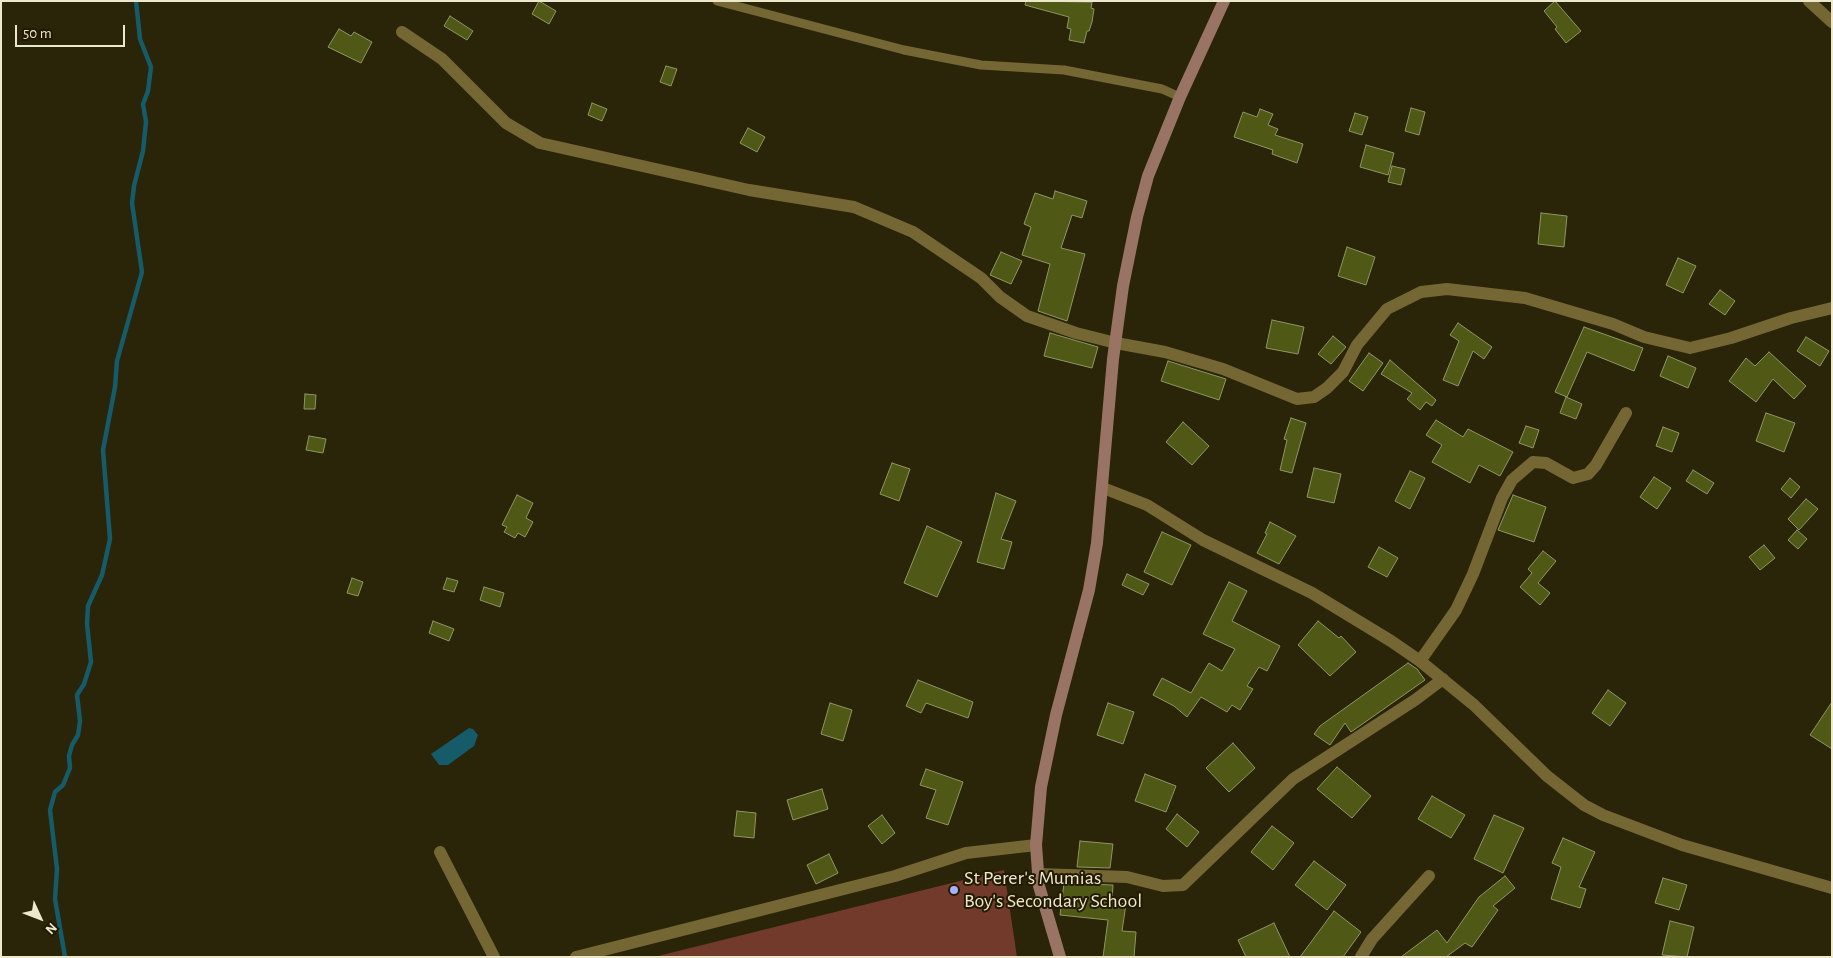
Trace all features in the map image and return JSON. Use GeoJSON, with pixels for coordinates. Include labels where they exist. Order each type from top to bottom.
{"type":"FeatureCollection","features":[{"type":"Feature","properties":{"kind":"street"},"geometry":{"type":"LineString","coordinates":[[1060,957],[1039,886],[1036,845],[1041,787],[1056,715],[1089,590],[1103,488],[1123,286],[1142,198],[1156,154],[1224,1]]}},
{"type":"Feature","properties":{"kind":"street"},"geometry":{"type":"LineString","coordinates":[[1809,1],[1832,22]]}},
{"type":"Feature","properties":{"kind":"street"},"geometry":{"type":"LineString","coordinates":[[402,32],[442,59],[506,124],[540,143],[749,190],[854,207],[913,232],[981,278],[1000,297],[1027,316],[1116,343],[1165,352],[1223,370],[1297,399],[1314,397],[1328,388],[1343,372],[1357,345],[1387,309],[1421,292],[1447,289],[1525,298],[1613,324],[1644,337],[1690,348],[1832,308]]}},
{"type":"Feature","properties":{"kind":"street"},"geometry":{"type":"LineString","coordinates":[[1420,661],[1456,610],[1473,574],[1502,498],[1512,480],[1533,462],[1546,463],[1564,475],[1573,478],[1590,473],[1626,413]]}},
{"type":"Feature","properties":{"kind":"street"},"geometry":{"type":"LineString","coordinates":[[1103,488],[1147,505],[1203,540],[1312,593],[1420,661],[1474,705],[1566,792],[1603,815],[1682,845],[1832,888]]}},
{"type":"Feature","properties":{"kind":"street"},"geometry":{"type":"LineString","coordinates":[[1038,874],[1119,877],[1163,886],[1183,885],[1293,779],[1415,700],[1443,679]]}},
{"type":"Feature","properties":{"kind":"street"},"geometry":{"type":"LineString","coordinates":[[576,957],[895,876],[966,854],[1036,845]]}},
{"type":"Feature","properties":{"kind":"street"},"geometry":{"type":"LineString","coordinates":[[440,852],[494,957]]}},
{"type":"Feature","properties":{"kind":"street"},"geometry":{"type":"LineString","coordinates":[[1360,957],[1372,938],[1428,876]]}},
{"type":"Feature","properties":{"kind":"lane"},"geometry":{"type":"LineString","coordinates":[[717,1],[904,50],[981,64],[1071,71],[1162,89],[1180,97]]}},
{"type":"Feature","properties":{"kind":"shaded area","name":"St Perer's Mumias Boy's Secondary School"},"geometry":{"type":"Polygon","coordinates":[[[1004,870],[1017,957],[654,957],[1004,870]]]}},
{"type":"Feature","properties":{"kind":"water"},"geometry":{"type":"Polygon","coordinates":[[[469,728],[473,729],[478,735],[474,746],[448,765],[439,765],[431,754],[469,728]]]}},
{"type":"Feature","properties":{"kind":"building"},"geometry":{"type":"Polygon","coordinates":[[[539,1],[556,11],[549,24],[532,14],[539,1]]]}},
{"type":"Feature","properties":{"kind":"building"},"geometry":{"type":"Polygon","coordinates":[[[1026,1],[1092,2],[1091,8],[1094,9],[1092,22],[1084,43],[1069,40],[1071,29],[1067,28],[1069,17],[1025,5],[1026,1]]]}},
{"type":"Feature","properties":{"kind":"building"},"geometry":{"type":"Polygon","coordinates":[[[1555,1],[1581,31],[1566,43],[1555,29],[1557,27],[1544,11],[1555,1]]]}},
{"type":"Feature","properties":{"kind":"building"},"geometry":{"type":"Polygon","coordinates":[[[450,16],[473,31],[467,40],[444,26],[450,16]]]}},
{"type":"Feature","properties":{"kind":"building"},"geometry":{"type":"Polygon","coordinates":[[[339,29],[351,36],[354,32],[372,42],[361,63],[328,47],[339,29]]]}},
{"type":"Feature","properties":{"kind":"building"},"geometry":{"type":"Polygon","coordinates":[[[666,66],[677,69],[671,86],[660,82],[666,66]]]}},
{"type":"Feature","properties":{"kind":"building"},"geometry":{"type":"Polygon","coordinates":[[[592,103],[607,109],[602,121],[588,115],[592,103]]]}},
{"type":"Feature","properties":{"kind":"building"},"geometry":{"type":"Polygon","coordinates":[[[1411,108],[1425,112],[1419,135],[1405,131],[1411,108]]]}},
{"type":"Feature","properties":{"kind":"building"},"geometry":{"type":"Polygon","coordinates":[[[1260,109],[1273,114],[1268,125],[1278,129],[1275,135],[1303,144],[1297,163],[1272,154],[1273,150],[1234,137],[1243,112],[1257,117],[1260,109]]]}},
{"type":"Feature","properties":{"kind":"building"},"geometry":{"type":"Polygon","coordinates":[[[1355,113],[1368,117],[1362,135],[1349,131],[1355,113]]]}},
{"type":"Feature","properties":{"kind":"building"},"geometry":{"type":"Polygon","coordinates":[[[748,128],[765,137],[757,152],[740,143],[748,128]]]}},
{"type":"Feature","properties":{"kind":"building"},"geometry":{"type":"Polygon","coordinates":[[[1366,145],[1394,153],[1388,175],[1360,167],[1366,145]]]}},
{"type":"Feature","properties":{"kind":"building"},"geometry":{"type":"Polygon","coordinates":[[[1392,166],[1405,169],[1401,185],[1388,182],[1392,166]]]}},
{"type":"Feature","properties":{"kind":"building"},"geometry":{"type":"Polygon","coordinates":[[[1055,191],[1087,201],[1082,218],[1072,215],[1061,248],[1085,254],[1067,321],[1038,311],[1050,264],[1022,255],[1031,227],[1024,224],[1035,193],[1053,199],[1055,191]]]}},
{"type":"Feature","properties":{"kind":"building"},"geometry":{"type":"Polygon","coordinates":[[[1541,213],[1567,216],[1564,247],[1538,244],[1541,213]]]}},
{"type":"Feature","properties":{"kind":"building"},"geometry":{"type":"Polygon","coordinates":[[[1347,247],[1375,257],[1366,285],[1338,276],[1347,247]]]}},
{"type":"Feature","properties":{"kind":"building"},"geometry":{"type":"Polygon","coordinates":[[[1001,252],[1022,261],[1011,284],[990,275],[1001,252]]]}},
{"type":"Feature","properties":{"kind":"building"},"geometry":{"type":"Polygon","coordinates":[[[1678,258],[1696,266],[1683,293],[1666,285],[1678,258]]]}},
{"type":"Feature","properties":{"kind":"building"},"geometry":{"type":"Polygon","coordinates":[[[1720,290],[1735,301],[1725,315],[1709,304],[1720,290]]]}},
{"type":"Feature","properties":{"kind":"building"},"geometry":{"type":"Polygon","coordinates":[[[1272,320],[1304,327],[1298,354],[1266,348],[1272,320]]]}},
{"type":"Feature","properties":{"kind":"building"},"geometry":{"type":"Polygon","coordinates":[[[1458,323],[1492,347],[1484,359],[1473,351],[1458,386],[1443,380],[1459,341],[1450,335],[1458,323]]]}},
{"type":"Feature","properties":{"kind":"building"},"geometry":{"type":"Polygon","coordinates":[[[1584,327],[1643,348],[1634,371],[1587,352],[1567,397],[1555,392],[1584,327]]]}},
{"type":"Feature","properties":{"kind":"building"},"geometry":{"type":"Polygon","coordinates":[[[1050,333],[1098,347],[1092,368],[1044,356],[1050,333]]]}},
{"type":"Feature","properties":{"kind":"building"},"geometry":{"type":"Polygon","coordinates":[[[1333,336],[1346,347],[1331,364],[1318,354],[1333,336]]]}},
{"type":"Feature","properties":{"kind":"building"},"geometry":{"type":"Polygon","coordinates":[[[1806,337],[1829,351],[1820,366],[1797,351],[1806,337]]]}},
{"type":"Feature","properties":{"kind":"building"},"geometry":{"type":"Polygon","coordinates":[[[1769,352],[1806,386],[1794,399],[1773,379],[1756,402],[1729,381],[1746,358],[1755,366],[1769,352]]]}},
{"type":"Feature","properties":{"kind":"building"},"geometry":{"type":"Polygon","coordinates":[[[1369,353],[1383,363],[1363,391],[1349,381],[1369,353]]]}},
{"type":"Feature","properties":{"kind":"building"},"geometry":{"type":"Polygon","coordinates":[[[1668,356],[1696,368],[1688,388],[1660,376],[1668,356]]]}},
{"type":"Feature","properties":{"kind":"building"},"geometry":{"type":"Polygon","coordinates":[[[1390,360],[1436,400],[1432,406],[1426,402],[1420,410],[1407,399],[1412,393],[1381,374],[1390,360]]]}},
{"type":"Feature","properties":{"kind":"building"},"geometry":{"type":"Polygon","coordinates":[[[1168,361],[1226,379],[1219,400],[1161,381],[1168,361]]]}},
{"type":"Feature","properties":{"kind":"building"},"geometry":{"type":"Polygon","coordinates":[[[305,394],[316,395],[315,409],[304,409],[305,394]]]}},
{"type":"Feature","properties":{"kind":"building"},"geometry":{"type":"Polygon","coordinates":[[[1566,397],[1582,404],[1576,419],[1560,413],[1566,397]]]}},
{"type":"Feature","properties":{"kind":"building"},"geometry":{"type":"Polygon","coordinates":[[[1766,413],[1795,423],[1784,452],[1756,441],[1766,413]]]}},
{"type":"Feature","properties":{"kind":"building"},"geometry":{"type":"Polygon","coordinates":[[[1291,418],[1306,423],[1292,473],[1280,470],[1287,440],[1284,439],[1291,418]]]}},
{"type":"Feature","properties":{"kind":"building"},"geometry":{"type":"Polygon","coordinates":[[[1436,420],[1463,437],[1468,429],[1513,452],[1500,476],[1479,465],[1470,483],[1432,462],[1442,445],[1426,435],[1436,420]]]}},
{"type":"Feature","properties":{"kind":"building"},"geometry":{"type":"Polygon","coordinates":[[[1183,422],[1209,446],[1192,465],[1166,442],[1183,422]]]}},
{"type":"Feature","properties":{"kind":"building"},"geometry":{"type":"Polygon","coordinates":[[[1526,426],[1539,430],[1533,448],[1519,443],[1526,426]]]}},
{"type":"Feature","properties":{"kind":"building"},"geometry":{"type":"Polygon","coordinates":[[[1663,427],[1679,433],[1672,452],[1656,446],[1663,427]]]}},
{"type":"Feature","properties":{"kind":"building"},"geometry":{"type":"Polygon","coordinates":[[[309,436],[326,439],[323,453],[306,450],[309,436]]]}},
{"type":"Feature","properties":{"kind":"building"},"geometry":{"type":"Polygon","coordinates":[[[892,463],[910,469],[899,501],[880,494],[892,463]]]}},
{"type":"Feature","properties":{"kind":"building"},"geometry":{"type":"Polygon","coordinates":[[[1314,468],[1341,474],[1334,503],[1307,497],[1314,468]]]}},
{"type":"Feature","properties":{"kind":"building"},"geometry":{"type":"Polygon","coordinates":[[[1693,470],[1714,483],[1707,494],[1686,481],[1693,470]]]}},
{"type":"Feature","properties":{"kind":"building"},"geometry":{"type":"Polygon","coordinates":[[[1410,471],[1425,478],[1410,509],[1395,501],[1410,471]]]}},
{"type":"Feature","properties":{"kind":"building"},"geometry":{"type":"Polygon","coordinates":[[[1654,477],[1671,488],[1657,509],[1640,497],[1654,477]]]}},
{"type":"Feature","properties":{"kind":"building"},"geometry":{"type":"Polygon","coordinates":[[[1790,478],[1800,487],[1791,498],[1781,489],[1790,478]]]}},
{"type":"Feature","properties":{"kind":"building"},"geometry":{"type":"Polygon","coordinates":[[[996,493],[1016,501],[1001,539],[1012,542],[1004,569],[977,562],[996,493]]]}},
{"type":"Feature","properties":{"kind":"building"},"geometry":{"type":"Polygon","coordinates":[[[517,495],[533,503],[526,518],[533,522],[525,537],[518,533],[515,538],[504,532],[507,527],[502,525],[517,495]]]}},
{"type":"Feature","properties":{"kind":"building"},"geometry":{"type":"Polygon","coordinates":[[[1513,495],[1546,507],[1534,542],[1498,530],[1513,495]]]}},
{"type":"Feature","properties":{"kind":"building"},"geometry":{"type":"Polygon","coordinates":[[[1806,499],[1818,509],[1799,530],[1788,519],[1806,499]]]}},
{"type":"Feature","properties":{"kind":"building"},"geometry":{"type":"Polygon","coordinates":[[[1270,522],[1296,536],[1279,564],[1257,553],[1267,534],[1265,533],[1270,522]]]}},
{"type":"Feature","properties":{"kind":"building"},"geometry":{"type":"Polygon","coordinates":[[[927,526],[962,542],[937,597],[904,583],[927,526]]]}},
{"type":"Feature","properties":{"kind":"building"},"geometry":{"type":"Polygon","coordinates":[[[1797,530],[1807,539],[1798,549],[1788,540],[1797,530]]]}},
{"type":"Feature","properties":{"kind":"building"},"geometry":{"type":"Polygon","coordinates":[[[1162,532],[1191,545],[1172,585],[1144,572],[1162,532]]]}},
{"type":"Feature","properties":{"kind":"building"},"geometry":{"type":"Polygon","coordinates":[[[1764,545],[1775,558],[1760,570],[1749,557],[1764,545]]]}},
{"type":"Feature","properties":{"kind":"building"},"geometry":{"type":"Polygon","coordinates":[[[1379,547],[1398,558],[1387,577],[1368,567],[1379,547]]]}},
{"type":"Feature","properties":{"kind":"building"},"geometry":{"type":"Polygon","coordinates":[[[1543,551],[1556,561],[1538,583],[1550,593],[1540,605],[1520,587],[1532,573],[1528,569],[1543,551]]]}},
{"type":"Feature","properties":{"kind":"building"},"geometry":{"type":"Polygon","coordinates":[[[1127,574],[1149,584],[1143,595],[1122,585],[1127,574]]]}},
{"type":"Feature","properties":{"kind":"building"},"geometry":{"type":"Polygon","coordinates":[[[352,578],[363,582],[358,596],[347,593],[352,578]]]}},
{"type":"Feature","properties":{"kind":"building"},"geometry":{"type":"Polygon","coordinates":[[[447,578],[458,581],[454,592],[443,589],[447,578]]]}},
{"type":"Feature","properties":{"kind":"building"},"geometry":{"type":"Polygon","coordinates":[[[1229,582],[1247,591],[1232,621],[1280,646],[1267,671],[1259,667],[1247,686],[1253,689],[1240,710],[1232,705],[1227,712],[1201,697],[1187,717],[1174,706],[1153,695],[1162,678],[1191,693],[1209,663],[1222,671],[1235,649],[1203,634],[1229,582]]]}},
{"type":"Feature","properties":{"kind":"building"},"geometry":{"type":"Polygon","coordinates":[[[484,587],[504,593],[500,607],[480,600],[484,587]]]}},
{"type":"Feature","properties":{"kind":"building"},"geometry":{"type":"Polygon","coordinates":[[[433,621],[454,629],[449,641],[429,633],[433,621]]]}},
{"type":"Feature","properties":{"kind":"building"},"geometry":{"type":"Polygon","coordinates":[[[1318,621],[1339,638],[1341,636],[1356,652],[1330,676],[1298,645],[1318,621]]]}},
{"type":"Feature","properties":{"kind":"building"},"geometry":{"type":"Polygon","coordinates":[[[1408,663],[1417,669],[1425,680],[1351,732],[1345,723],[1330,745],[1314,734],[1320,726],[1408,663]]]}},
{"type":"Feature","properties":{"kind":"building"},"geometry":{"type":"Polygon","coordinates":[[[918,680],[973,702],[968,718],[926,703],[921,713],[906,706],[918,680]]]}},
{"type":"Feature","properties":{"kind":"building"},"geometry":{"type":"Polygon","coordinates":[[[1608,690],[1626,703],[1610,726],[1592,713],[1608,690]]]}},
{"type":"Feature","properties":{"kind":"building"},"geometry":{"type":"Polygon","coordinates":[[[1832,702],[1832,749],[1810,735],[1832,702]]]}},
{"type":"Feature","properties":{"kind":"building"},"geometry":{"type":"Polygon","coordinates":[[[830,703],[852,710],[843,741],[821,734],[830,703]]]}},
{"type":"Feature","properties":{"kind":"building"},"geometry":{"type":"Polygon","coordinates":[[[1108,703],[1134,712],[1123,744],[1097,735],[1108,703]]]}},
{"type":"Feature","properties":{"kind":"building"},"geometry":{"type":"Polygon","coordinates":[[[1233,743],[1255,768],[1229,792],[1206,768],[1233,743]]]}},
{"type":"Feature","properties":{"kind":"building"},"geometry":{"type":"Polygon","coordinates":[[[1337,767],[1371,796],[1352,818],[1317,789],[1337,767]]]}},
{"type":"Feature","properties":{"kind":"building"},"geometry":{"type":"Polygon","coordinates":[[[926,769],[963,782],[948,825],[926,818],[936,790],[920,785],[926,769]]]}},
{"type":"Feature","properties":{"kind":"building"},"geometry":{"type":"Polygon","coordinates":[[[1145,774],[1176,786],[1166,812],[1135,801],[1145,774]]]}},
{"type":"Feature","properties":{"kind":"building"},"geometry":{"type":"Polygon","coordinates":[[[822,789],[828,809],[793,820],[787,800],[822,789]]]}},
{"type":"Feature","properties":{"kind":"building"},"geometry":{"type":"Polygon","coordinates":[[[1432,796],[1465,815],[1451,838],[1418,819],[1432,796]]]}},
{"type":"Feature","properties":{"kind":"building"},"geometry":{"type":"Polygon","coordinates":[[[737,811],[756,813],[754,838],[734,836],[737,811]]]}},
{"type":"Feature","properties":{"kind":"building"},"geometry":{"type":"Polygon","coordinates":[[[1177,814],[1199,832],[1187,847],[1166,829],[1177,814]]]}},
{"type":"Feature","properties":{"kind":"building"},"geometry":{"type":"Polygon","coordinates":[[[882,815],[895,833],[882,844],[868,826],[882,815]]]}},
{"type":"Feature","properties":{"kind":"building"},"geometry":{"type":"Polygon","coordinates":[[[1494,815],[1524,828],[1503,873],[1474,859],[1494,815]]]}},
{"type":"Feature","properties":{"kind":"building"},"geometry":{"type":"Polygon","coordinates":[[[1272,826],[1294,843],[1273,870],[1251,852],[1272,826]]]}},
{"type":"Feature","properties":{"kind":"building"},"geometry":{"type":"Polygon","coordinates":[[[1563,838],[1595,852],[1579,887],[1586,889],[1580,908],[1551,899],[1561,867],[1552,863],[1563,838]]]}},
{"type":"Feature","properties":{"kind":"building"},"geometry":{"type":"Polygon","coordinates":[[[1080,841],[1113,844],[1110,868],[1077,867],[1080,841]]]}},
{"type":"Feature","properties":{"kind":"building"},"geometry":{"type":"Polygon","coordinates":[[[829,854],[838,873],[816,884],[807,865],[829,854]]]}},
{"type":"Feature","properties":{"kind":"building"},"geometry":{"type":"Polygon","coordinates":[[[1314,861],[1346,885],[1327,910],[1295,885],[1314,861]]]}},
{"type":"Feature","properties":{"kind":"building"},"geometry":{"type":"Polygon","coordinates":[[[1505,876],[1515,888],[1493,906],[1498,910],[1472,947],[1465,943],[1446,957],[1401,957],[1437,930],[1447,943],[1479,897],[1505,876]]]}},
{"type":"Feature","properties":{"kind":"building"},"geometry":{"type":"Polygon","coordinates":[[[1663,878],[1687,885],[1679,910],[1655,903],[1663,878]]]}},
{"type":"Feature","properties":{"kind":"building"},"geometry":{"type":"Polygon","coordinates":[[[1064,883],[1113,885],[1112,902],[1126,904],[1122,931],[1136,932],[1134,957],[1103,957],[1108,920],[1060,915],[1064,883]]]}},
{"type":"Feature","properties":{"kind":"building"},"geometry":{"type":"Polygon","coordinates":[[[1334,911],[1361,932],[1343,957],[1300,957],[1334,911]]]}},
{"type":"Feature","properties":{"kind":"building"},"geometry":{"type":"Polygon","coordinates":[[[1670,921],[1694,927],[1687,957],[1662,955],[1670,921]]]}},
{"type":"Feature","properties":{"kind":"building"},"geometry":{"type":"Polygon","coordinates":[[[1274,923],[1290,957],[1246,957],[1238,940],[1274,923]]]}},
{"type":"Feature","properties":{"kind":"waterway"},"geometry":{"type":"LineString","coordinates":[[65,957],[55,899],[57,869],[50,810],[55,792],[63,785],[70,768],[69,756],[72,745],[78,735],[80,721],[77,695],[84,684],[91,662],[87,624],[88,606],[102,575],[110,539],[103,450],[115,387],[117,361],[142,272],[132,203],[134,186],[143,151],[146,122],[143,104],[148,91],[151,67],[140,39],[136,1]]}},
{"type":"Feature","properties":{"kind":"place","name":"St Perer's Mumias Boy's Secondary School"},"geometry":{"type":"Point","coordinates":[954,890]}}]}
